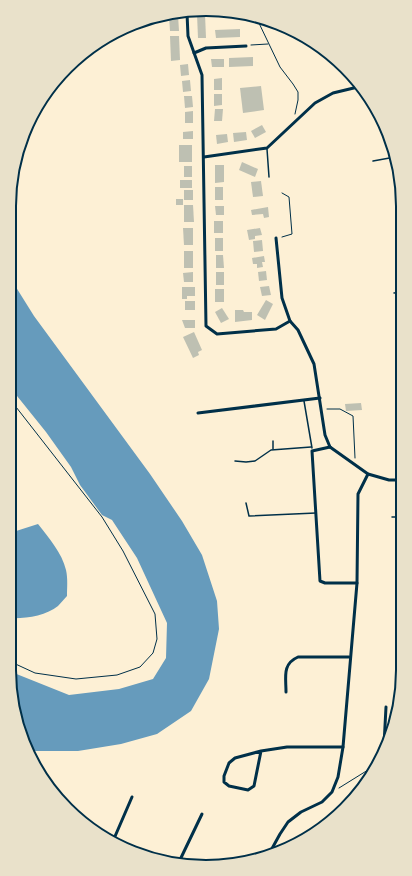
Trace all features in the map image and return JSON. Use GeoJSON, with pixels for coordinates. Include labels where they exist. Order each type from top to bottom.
{"type":"FeatureCollection","features":[{"type":"Feature","properties":{"kind":"street"},"geometry":{"type":"LineString","coordinates":[[187,17],[188,36],[202,75],[206,326],[217,334],[276,329],[290,321]]}},
{"type":"Feature","properties":{"kind":"street"},"geometry":{"type":"LineString","coordinates":[[194,53],[206,48],[246,46]]}},
{"type":"Feature","properties":{"kind":"street"},"geometry":{"type":"LineString","coordinates":[[204,157],[267,148],[315,103],[333,93],[355,88]]}},
{"type":"Feature","properties":{"kind":"street"},"geometry":{"type":"LineString","coordinates":[[276,238],[282,298],[290,321],[298,330],[314,364],[326,435],[330,448]]}},
{"type":"Feature","properties":{"kind":"street"},"geometry":{"type":"LineString","coordinates":[[198,413],[320,398]]}},
{"type":"Feature","properties":{"kind":"street"},"geometry":{"type":"LineString","coordinates":[[357,583],[325,584],[320,581],[312,449],[330,448],[368,474],[389,480],[396,480]]}},
{"type":"Feature","properties":{"kind":"street"},"geometry":{"type":"LineString","coordinates":[[272,848],[288,822],[301,812],[322,802],[332,792],[338,778],[343,747],[357,583],[358,494],[368,474]]}},
{"type":"Feature","properties":{"kind":"street"},"geometry":{"type":"LineString","coordinates":[[286,692],[286,668],[291,660],[298,657],[350,657]]}},
{"type":"Feature","properties":{"kind":"street"},"geometry":{"type":"LineString","coordinates":[[384,736],[386,707]]}},
{"type":"Feature","properties":{"kind":"street"},"geometry":{"type":"LineString","coordinates":[[261,751],[254,786],[248,790],[229,786],[224,782],[224,776],[229,763],[235,758],[261,751],[287,747],[343,747]]}},
{"type":"Feature","properties":{"kind":"street"},"geometry":{"type":"LineString","coordinates":[[115,837],[132,797]]}},
{"type":"Feature","properties":{"kind":"street"},"geometry":{"type":"LineString","coordinates":[[181,858],[202,814]]}},
{"type":"Feature","properties":{"kind":"lane"},"geometry":{"type":"LineString","coordinates":[[267,148],[269,177]]}},
{"type":"Feature","properties":{"kind":"lane"},"geometry":{"type":"LineString","coordinates":[[373,161],[390,158]]}},
{"type":"Feature","properties":{"kind":"lane"},"geometry":{"type":"LineString","coordinates":[[235,460],[246,462],[255,461],[269,450],[312,449],[304,400]]}},
{"type":"Feature","properties":{"kind":"lane"},"geometry":{"type":"LineString","coordinates":[[273,441],[273,450]]}},
{"type":"Feature","properties":{"kind":"lane"},"geometry":{"type":"LineString","coordinates":[[246,503],[249,516],[316,513]]}},
{"type":"Feature","properties":{"kind":"lane"},"geometry":{"type":"LineString","coordinates":[[392,516],[396,516]]}},
{"type":"Feature","properties":{"kind":"path"},"geometry":{"type":"LineString","coordinates":[[259,23],[280,66],[298,92],[297,110],[294,116]]}},
{"type":"Feature","properties":{"kind":"path"},"geometry":{"type":"LineString","coordinates":[[246,46],[268,44]]}},
{"type":"Feature","properties":{"kind":"path"},"geometry":{"type":"LineString","coordinates":[[276,238],[292,234],[289,197],[282,193]]}},
{"type":"Feature","properties":{"kind":"path"},"geometry":{"type":"LineString","coordinates":[[16,407],[102,516],[123,551],[154,614],[157,639],[153,653],[140,667],[117,675],[76,679],[36,673],[16,664]]}},
{"type":"Feature","properties":{"kind":"path"},"geometry":{"type":"LineString","coordinates":[[322,410],[340,409],[353,416],[355,465]]}},
{"type":"Feature","properties":{"kind":"path"},"geometry":{"type":"LineString","coordinates":[[332,792],[368,770]]}},
{"type":"Feature","properties":{"kind":"water"},"geometry":{"type":"Polygon","coordinates":[[[16,287],[34,316],[150,474],[182,521],[202,555],[217,601],[219,629],[209,679],[191,711],[157,734],[121,744],[78,751],[34,751],[30,743],[22,719],[16,674],[69,695],[119,689],[153,679],[166,658],[167,623],[137,558],[112,520],[102,515],[80,485],[71,467],[46,432],[16,395],[16,287]]]}},
{"type":"Feature","properties":{"kind":"water"},"geometry":{"type":"Polygon","coordinates":[[[38,524],[55,546],[64,564],[67,577],[67,596],[58,606],[41,614],[21,618],[16,618],[16,531],[38,524]]]}},
{"type":"Feature","properties":{"kind":"building"},"geometry":{"type":"Polygon","coordinates":[[[197,16],[205,16],[206,38],[198,38],[197,16]]]}},
{"type":"Feature","properties":{"kind":"building"},"geometry":{"type":"Polygon","coordinates":[[[178,18],[179,31],[170,31],[169,20],[178,18]]]}},
{"type":"Feature","properties":{"kind":"building"},"geometry":{"type":"Polygon","coordinates":[[[240,29],[240,37],[216,38],[215,30],[240,29]]]}},
{"type":"Feature","properties":{"kind":"building"},"geometry":{"type":"Polygon","coordinates":[[[170,36],[179,36],[180,60],[171,61],[170,36]]]}},
{"type":"Feature","properties":{"kind":"building"},"geometry":{"type":"Polygon","coordinates":[[[253,57],[253,66],[229,67],[229,58],[253,57]]]}},
{"type":"Feature","properties":{"kind":"building"},"geometry":{"type":"Polygon","coordinates":[[[211,59],[224,59],[224,67],[212,67],[211,59]]]}},
{"type":"Feature","properties":{"kind":"building"},"geometry":{"type":"Polygon","coordinates":[[[188,64],[189,75],[181,76],[180,65],[188,64]]]}},
{"type":"Feature","properties":{"kind":"building"},"geometry":{"type":"Polygon","coordinates":[[[222,78],[222,90],[214,90],[214,79],[222,78]]]}},
{"type":"Feature","properties":{"kind":"building"},"geometry":{"type":"Polygon","coordinates":[[[190,80],[191,91],[183,92],[182,81],[190,80]]]}},
{"type":"Feature","properties":{"kind":"building"},"geometry":{"type":"Polygon","coordinates":[[[261,86],[264,110],[243,113],[240,88],[261,86]]]}},
{"type":"Feature","properties":{"kind":"building"},"geometry":{"type":"Polygon","coordinates":[[[214,94],[222,94],[222,105],[214,106],[214,94]]]}},
{"type":"Feature","properties":{"kind":"building"},"geometry":{"type":"Polygon","coordinates":[[[184,96],[192,96],[193,107],[185,108],[184,96]]]}},
{"type":"Feature","properties":{"kind":"building"},"geometry":{"type":"Polygon","coordinates":[[[215,109],[223,109],[222,121],[214,121],[215,109]]]}},
{"type":"Feature","properties":{"kind":"building"},"geometry":{"type":"Polygon","coordinates":[[[193,111],[193,123],[185,123],[185,112],[193,111]]]}},
{"type":"Feature","properties":{"kind":"building"},"geometry":{"type":"Polygon","coordinates":[[[262,125],[266,132],[255,138],[251,131],[262,125]]]}},
{"type":"Feature","properties":{"kind":"building"},"geometry":{"type":"Polygon","coordinates":[[[193,131],[193,139],[183,139],[183,132],[193,131]]]}},
{"type":"Feature","properties":{"kind":"building"},"geometry":{"type":"Polygon","coordinates":[[[246,132],[247,140],[234,142],[233,133],[246,132]]]}},
{"type":"Feature","properties":{"kind":"building"},"geometry":{"type":"Polygon","coordinates":[[[227,134],[228,142],[217,144],[216,135],[227,134]]]}},
{"type":"Feature","properties":{"kind":"building"},"geometry":{"type":"Polygon","coordinates":[[[179,145],[192,145],[192,162],[179,162],[179,145]]]}},
{"type":"Feature","properties":{"kind":"building"},"geometry":{"type":"Polygon","coordinates":[[[242,162],[258,169],[255,177],[239,170],[242,162]]]}},
{"type":"Feature","properties":{"kind":"building"},"geometry":{"type":"Polygon","coordinates":[[[215,165],[224,165],[224,182],[215,183],[215,165]]]}},
{"type":"Feature","properties":{"kind":"building"},"geometry":{"type":"Polygon","coordinates":[[[184,166],[192,166],[192,177],[184,177],[184,166]]]}},
{"type":"Feature","properties":{"kind":"building"},"geometry":{"type":"Polygon","coordinates":[[[180,180],[192,180],[192,188],[180,188],[180,180]]]}},
{"type":"Feature","properties":{"kind":"building"},"geometry":{"type":"Polygon","coordinates":[[[261,181],[263,196],[253,197],[251,182],[261,181]]]}},
{"type":"Feature","properties":{"kind":"building"},"geometry":{"type":"Polygon","coordinates":[[[215,187],[223,187],[223,200],[215,200],[215,187]]]}},
{"type":"Feature","properties":{"kind":"building"},"geometry":{"type":"Polygon","coordinates":[[[184,190],[193,190],[193,200],[184,200],[184,190]]]}},
{"type":"Feature","properties":{"kind":"building"},"geometry":{"type":"Polygon","coordinates":[[[176,199],[183,199],[183,205],[176,205],[176,199]]]}},
{"type":"Feature","properties":{"kind":"building"},"geometry":{"type":"Polygon","coordinates":[[[184,205],[193,205],[194,222],[184,222],[184,205]]]}},
{"type":"Feature","properties":{"kind":"building"},"geometry":{"type":"Polygon","coordinates":[[[215,206],[224,206],[224,215],[216,215],[215,206]]]}},
{"type":"Feature","properties":{"kind":"building"},"geometry":{"type":"Polygon","coordinates":[[[268,207],[269,217],[264,218],[263,214],[252,215],[251,210],[268,207]]]}},
{"type":"Feature","properties":{"kind":"building"},"geometry":{"type":"Polygon","coordinates":[[[214,221],[223,221],[223,233],[214,233],[214,221]]]}},
{"type":"Feature","properties":{"kind":"building"},"geometry":{"type":"Polygon","coordinates":[[[183,228],[193,228],[193,245],[184,245],[183,228]]]}},
{"type":"Feature","properties":{"kind":"building"},"geometry":{"type":"Polygon","coordinates":[[[260,228],[262,235],[255,236],[255,239],[249,240],[247,230],[260,228]]]}},
{"type":"Feature","properties":{"kind":"building"},"geometry":{"type":"Polygon","coordinates":[[[215,238],[223,238],[223,251],[215,251],[215,238]]]}},
{"type":"Feature","properties":{"kind":"building"},"geometry":{"type":"Polygon","coordinates":[[[262,240],[263,251],[254,252],[253,241],[262,240]]]}},
{"type":"Feature","properties":{"kind":"building"},"geometry":{"type":"Polygon","coordinates":[[[184,251],[193,251],[193,268],[184,268],[184,251]]]}},
{"type":"Feature","properties":{"kind":"building"},"geometry":{"type":"Polygon","coordinates":[[[216,255],[223,255],[224,268],[216,268],[216,255]]]}},
{"type":"Feature","properties":{"kind":"building"},"geometry":{"type":"Polygon","coordinates":[[[264,256],[265,262],[262,262],[263,267],[257,268],[257,264],[253,264],[252,258],[264,256]]]}},
{"type":"Feature","properties":{"kind":"building"},"geometry":{"type":"Polygon","coordinates":[[[266,271],[267,280],[259,281],[258,272],[266,271]]]}},
{"type":"Feature","properties":{"kind":"building"},"geometry":{"type":"Polygon","coordinates":[[[193,272],[193,282],[184,282],[183,273],[193,272]]]}},
{"type":"Feature","properties":{"kind":"building"},"geometry":{"type":"Polygon","coordinates":[[[216,272],[224,272],[224,285],[216,285],[216,272]]]}},
{"type":"Feature","properties":{"kind":"building"},"geometry":{"type":"Polygon","coordinates":[[[269,286],[271,295],[262,296],[260,287],[269,286]]]}},
{"type":"Feature","properties":{"kind":"building"},"geometry":{"type":"Polygon","coordinates":[[[182,287],[195,287],[195,296],[187,296],[187,299],[182,299],[182,287]]]}},
{"type":"Feature","properties":{"kind":"building"},"geometry":{"type":"Polygon","coordinates":[[[215,289],[224,289],[224,302],[215,302],[215,289]]]}},
{"type":"Feature","properties":{"kind":"building"},"geometry":{"type":"Polygon","coordinates":[[[266,300],[273,304],[265,320],[257,315],[266,300]]]}},
{"type":"Feature","properties":{"kind":"building"},"geometry":{"type":"Polygon","coordinates":[[[185,301],[195,301],[195,310],[185,310],[185,301]]]}},
{"type":"Feature","properties":{"kind":"building"},"geometry":{"type":"Polygon","coordinates":[[[222,308],[229,319],[221,323],[215,312],[222,308]]]}},
{"type":"Feature","properties":{"kind":"building"},"geometry":{"type":"Polygon","coordinates":[[[235,310],[252,312],[252,320],[235,322],[235,310]]]}},
{"type":"Feature","properties":{"kind":"building"},"geometry":{"type":"Polygon","coordinates":[[[182,320],[195,320],[195,328],[185,328],[182,320]]]}},
{"type":"Feature","properties":{"kind":"building"},"geometry":{"type":"Polygon","coordinates":[[[194,332],[202,350],[198,352],[199,355],[193,358],[183,337],[194,332]]]}},
{"type":"Feature","properties":{"kind":"building"},"geometry":{"type":"Polygon","coordinates":[[[361,403],[362,410],[346,411],[345,404],[361,403]]]}}]}
